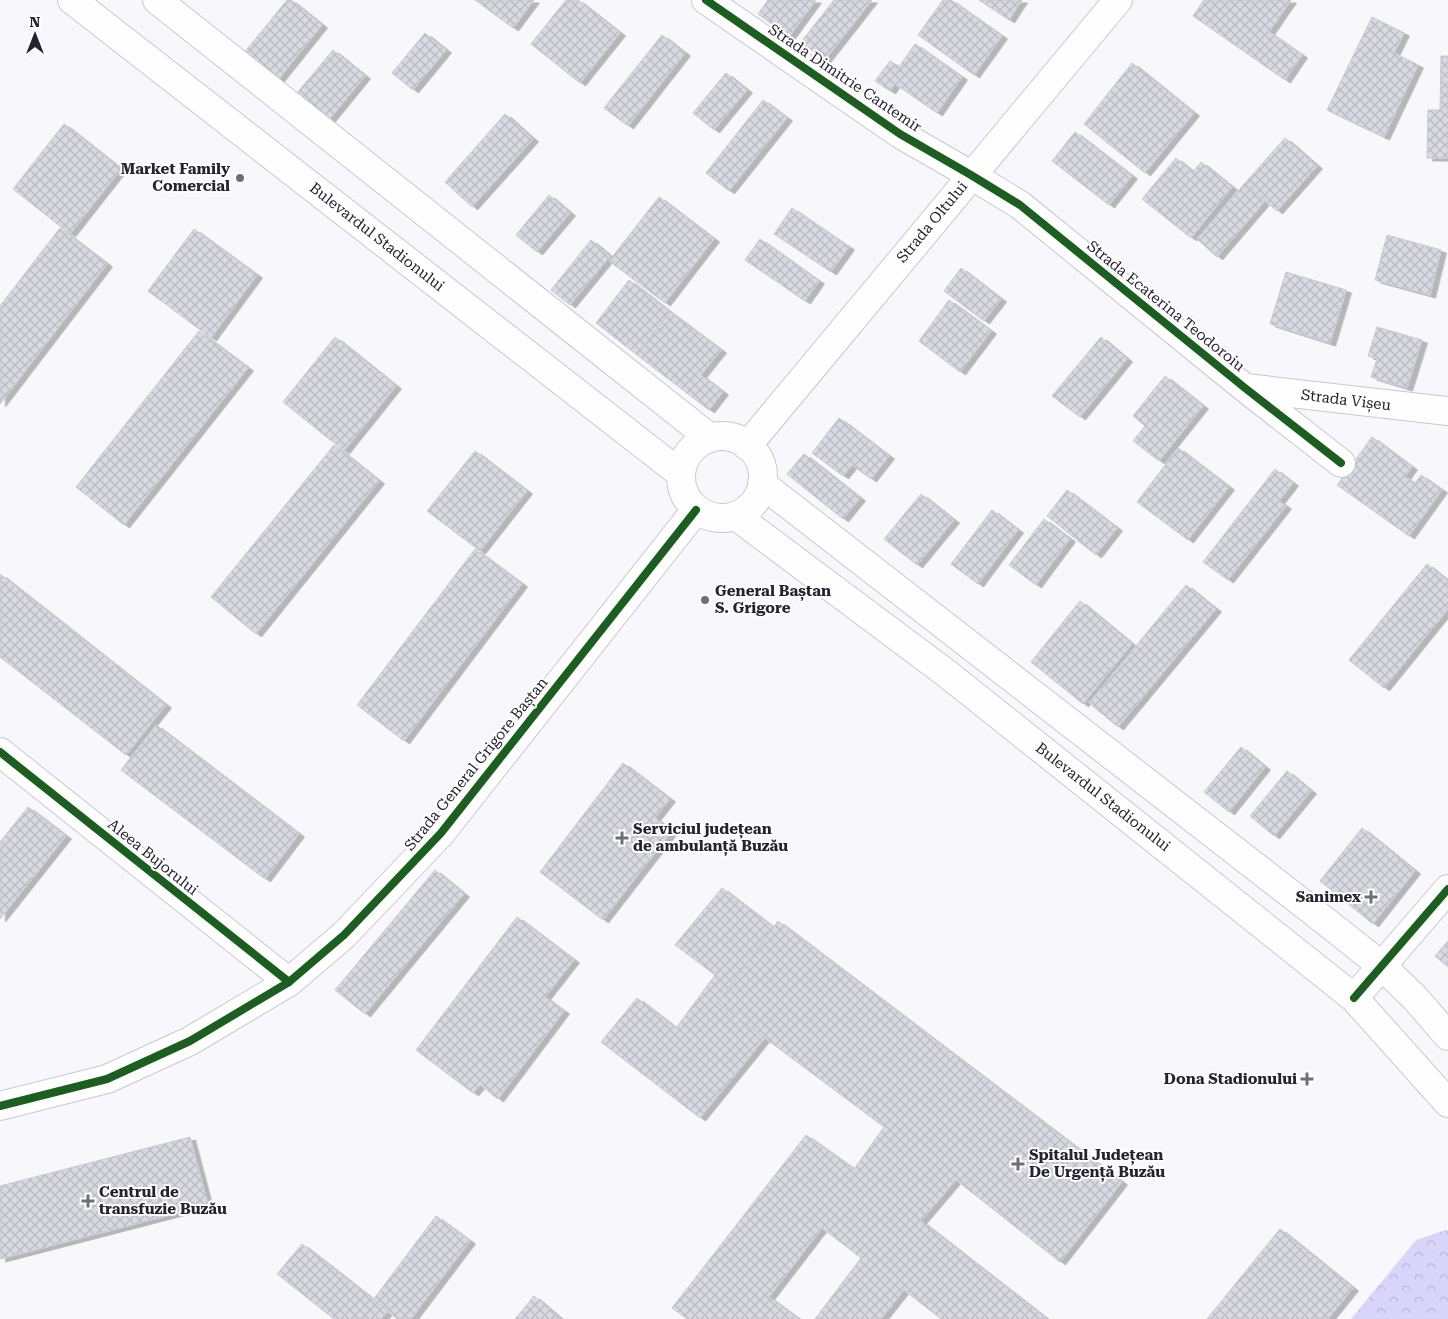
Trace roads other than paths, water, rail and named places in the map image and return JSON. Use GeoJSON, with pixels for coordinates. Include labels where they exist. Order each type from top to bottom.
{"type":"FeatureCollection","features":[{"type":"Feature","properties":{"kind":"main road","name":"Bulevardul Stadionului"},"geometry":{"type":"LineString","coordinates":[[72,0],[681,474]]}},
{"type":"Feature","properties":{"kind":"main road","name":"Strada Dimitrie Cantemir"},"geometry":{"type":"LineString","coordinates":[[706,0],[900,134],[971,175]]}},
{"type":"Feature","properties":{"kind":"main road","name":"Strada Oltului"},"geometry":{"type":"LineString","coordinates":[[747,446],[1118,0]]}},
{"type":"Feature","properties":{"kind":"main road"},"geometry":{"type":"LineString","coordinates":[[167,3],[710,438]]}},
{"type":"Feature","properties":{"kind":"main road","name":"Strada Ecaterina Teodoroiu"},"geometry":{"type":"LineString","coordinates":[[971,175],[1020,205],[1245,388],[1341,463]]}},
{"type":"Feature","properties":{"kind":"main road","name":"Strada Vișeu"},"geometry":{"type":"LineString","coordinates":[[1245,388],[1448,411]]}},
{"type":"Feature","properties":{"kind":"main road"},"geometry":{"type":"LineString","coordinates":[[723,437],[736,440],[755,453],[760,463],[762,484],[759,494],[754,503],[736,516],[722,518],[708,516],[696,510],[687,499],[682,487],[681,474],[684,462],[690,452],[710,438],[723,437]]}},
{"type":"Feature","properties":{"kind":"main road"},"geometry":{"type":"LineString","coordinates":[[762,484],[1382,966],[1415,998],[1448,1036]]}},
{"type":"Feature","properties":{"kind":"main road","name":"Strada General Grigore Baștan"},"geometry":{"type":"LineString","coordinates":[[0,1106],[107,1079],[190,1041],[289,982],[344,935],[441,833],[696,510]]}},
{"type":"Feature","properties":{"kind":"main road","name":"Bulevardul Stadionului"},"geometry":{"type":"LineString","coordinates":[[736,516],[946,673],[1354,998],[1448,1103]]}},
{"type":"Feature","properties":{"kind":"main road","name":"Aleea Bujorului"},"geometry":{"type":"LineString","coordinates":[[0,752],[289,982]]}},
{"type":"Feature","properties":{"kind":"main road"},"geometry":{"type":"LineString","coordinates":[[1354,998],[1448,889]]}},
{"type":"Feature","properties":{"kind":"place","name":"Market Family Comercial"},"geometry":{"type":"Point","coordinates":[240,178]}},
{"type":"Feature","properties":{"kind":"place","name":"General Baștan S. Grigore"},"geometry":{"type":"Point","coordinates":[705,600]}},
{"type":"Feature","properties":{"kind":"place","name":"Serviciul județean de ambulanță Buzău"},"geometry":{"type":"Point","coordinates":[622,838]}},
{"type":"Feature","properties":{"kind":"place","name":"Sanimex"},"geometry":{"type":"Point","coordinates":[1371,897]}},
{"type":"Feature","properties":{"kind":"place","name":"Dona Stadionului"},"geometry":{"type":"Point","coordinates":[1307,1079]}},
{"type":"Feature","properties":{"kind":"place","name":"Spitalul Județean De Urgență Buzău"},"geometry":{"type":"Point","coordinates":[1018,1164]}},
{"type":"Feature","properties":{"kind":"place","name":"Centrul de transfuzie Buzău"},"geometry":{"type":"Point","coordinates":[88,1201]}}]}
